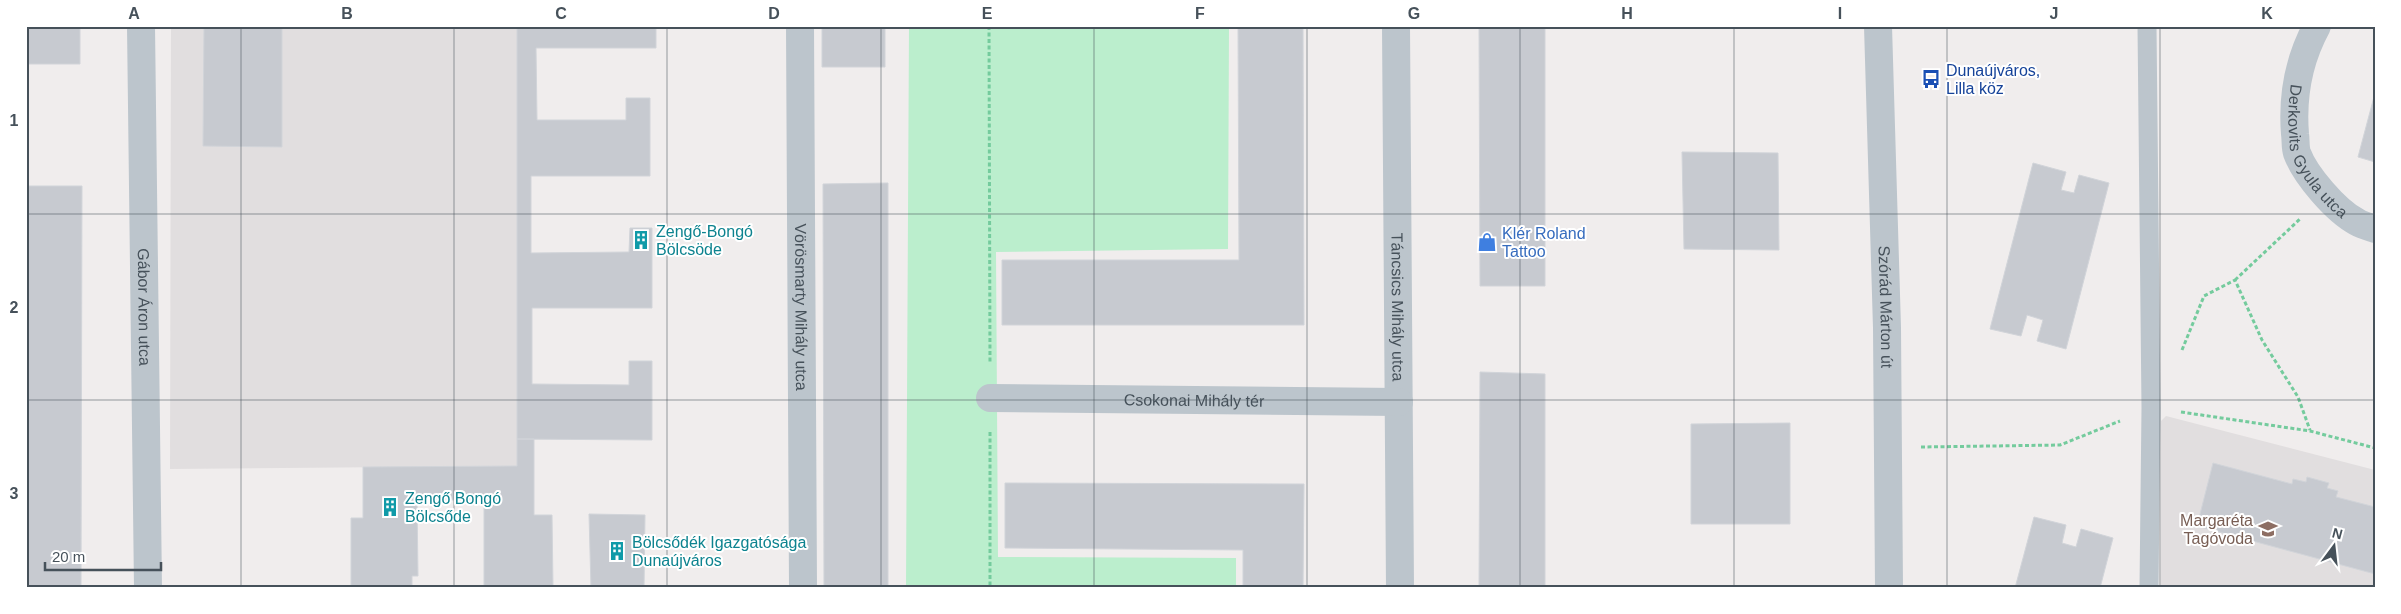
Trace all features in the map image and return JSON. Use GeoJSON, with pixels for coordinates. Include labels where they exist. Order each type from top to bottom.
{"type":"FeatureCollection","features":[{"type":"Feature","properties":{"kind":"street","name":"Gábor Áron utca"},"geometry":{"type":"LineString","coordinates":[[141,26],[148,588]]}},
{"type":"Feature","properties":{"kind":"street","name":"Vörösmarty Mihály utca"},"geometry":{"type":"LineString","coordinates":[[800,26],[803,588]]}},
{"type":"Feature","properties":{"kind":"street","name":"Táncsics Mihály utca"},"geometry":{"type":"LineString","coordinates":[[1396,26],[1400,588]]}},
{"type":"Feature","properties":{"kind":"street","name":"Szórád Márton út"},"geometry":{"type":"LineString","coordinates":[[1878,26],[1887,328],[1889,588]]}},
{"type":"Feature","properties":{"kind":"street","name":"Derkovits Gyula utca"},"geometry":{"type":"LineString","coordinates":[[2317,26],[2307,46],[2297,84],[2294,126],[2297,152],[2316,183],[2326,194],[2356,221],[2375,229]]}},
{"type":"Feature","properties":{"kind":"street","name":"Csokonai Mihály tér"},"geometry":{"type":"LineString","coordinates":[[990,398],[1398,402]]}},
{"type":"Feature","properties":{"kind":"lane"},"geometry":{"type":"LineString","coordinates":[[2147,26],[2151,408],[2149,588]]}},
{"type":"Feature","properties":{"kind":"path"},"geometry":{"type":"LineString","coordinates":[[989,26],[990,588]]}},
{"type":"Feature","properties":{"kind":"path"},"geometry":{"type":"LineString","coordinates":[[2180,353],[2204,296],[2235,280],[2326,194]]}},
{"type":"Feature","properties":{"kind":"path"},"geometry":{"type":"LineString","coordinates":[[2235,280],[2262,340],[2298,397],[2310,431]]}},
{"type":"Feature","properties":{"kind":"path"},"geometry":{"type":"LineString","coordinates":[[1888,448],[2060,445],[2151,408],[2310,431],[2375,448]]}},
{"type":"Feature","properties":{"kind":"shaded area"},"geometry":{"type":"Polygon","coordinates":[[[171,26],[517,26],[517,466],[170,469],[171,26]]]}},
{"type":"Feature","properties":{"kind":"shaded area","name":"Margaréta Tagóvoda"},"geometry":{"type":"Polygon","coordinates":[[[2166,416],[2375,470],[2375,588],[2161,588],[2161,421],[2166,416]]]}},
{"type":"Feature","properties":{"kind":"green space"},"geometry":{"type":"Polygon","coordinates":[[[909,26],[1229,26],[1228,249],[996,252],[998,557],[1236,558],[1236,588],[906,588],[909,26]]]}},
{"type":"Feature","properties":{"kind":"building"},"geometry":{"type":"Polygon","coordinates":[[[26,26],[80,26],[80,64],[26,64],[26,26]]]}},
{"type":"Feature","properties":{"kind":"building"},"geometry":{"type":"Polygon","coordinates":[[[204,26],[282,26],[282,147],[203,146],[204,26]]]}},
{"type":"Feature","properties":{"kind":"building","name":"Zengő-Bongó Bölcsöde"},"geometry":{"type":"Polygon","coordinates":[[[517,26],[656,26],[656,48],[536,48],[537,120],[626,120],[626,98],[650,98],[650,176],[531,176],[531,253],[629,252],[630,228],[652,228],[652,308],[532,308],[532,384],[629,385],[629,361],[652,361],[652,440],[517,439],[517,26]]]}},
{"type":"Feature","properties":{"kind":"building"},"geometry":{"type":"Polygon","coordinates":[[[822,26],[885,26],[885,67],[822,67],[822,26]]]}},
{"type":"Feature","properties":{"kind":"building"},"geometry":{"type":"Polygon","coordinates":[[[1238,26],[1303,26],[1304,325],[1002,325],[1002,260],[1239,260],[1238,26]]]}},
{"type":"Feature","properties":{"kind":"building"},"geometry":{"type":"Polygon","coordinates":[[[1479,26],[1545,26],[1545,286],[1480,286],[1479,26]]]}},
{"type":"Feature","properties":{"kind":"building"},"geometry":{"type":"Polygon","coordinates":[[[2375,93],[2375,162],[2358,157],[2375,93]]]}},
{"type":"Feature","properties":{"kind":"building"},"geometry":{"type":"Polygon","coordinates":[[[1682,152],[1778,153],[1779,250],[1684,249],[1682,152]]]}},
{"type":"Feature","properties":{"kind":"building"},"geometry":{"type":"Polygon","coordinates":[[[2033,163],[2066,172],[2061,190],[2074,193],[2079,175],[2109,183],[2066,349],[2037,341],[2043,320],[2027,315],[2021,336],[1990,329],[2033,163]]]}},
{"type":"Feature","properties":{"kind":"building"},"geometry":{"type":"Polygon","coordinates":[[[888,183],[888,588],[824,588],[823,184],[888,183]]]}},
{"type":"Feature","properties":{"kind":"building"},"geometry":{"type":"Polygon","coordinates":[[[26,186],[82,186],[81,588],[26,588],[26,186]]]}},
{"type":"Feature","properties":{"kind":"building"},"geometry":{"type":"Polygon","coordinates":[[[1480,372],[1545,374],[1545,588],[1479,588],[1480,372]]]}},
{"type":"Feature","properties":{"kind":"building"},"geometry":{"type":"Polygon","coordinates":[[[1790,423],[1790,524],[1691,524],[1691,424],[1790,423]]]}},
{"type":"Feature","properties":{"kind":"building","name":"Zengő Bongó Bölcsőde"},"geometry":{"type":"Polygon","coordinates":[[[517,439],[534,439],[534,515],[552,515],[553,588],[484,588],[484,500],[417,500],[418,576],[412,576],[412,588],[351,588],[351,518],[363,518],[363,467],[517,466],[517,439]]]}},
{"type":"Feature","properties":{"kind":"building","name":"Margaréta Tagóvoda"},"geometry":{"type":"Polygon","coordinates":[[[2213,463],[2292,484],[2293,479],[2306,482],[2307,477],[2329,483],[2327,488],[2338,491],[2336,497],[2375,507],[2375,574],[2197,526],[2213,463]]]}},
{"type":"Feature","properties":{"kind":"building"},"geometry":{"type":"Polygon","coordinates":[[[1005,483],[1304,484],[1303,588],[1243,588],[1243,550],[1005,548],[1005,483]]]}},
{"type":"Feature","properties":{"kind":"building","name":"Bölcsődék Igazgatósága Dunaújváros"},"geometry":{"type":"Polygon","coordinates":[[[589,514],[645,515],[644,588],[591,588],[589,514]]]}},
{"type":"Feature","properties":{"kind":"building"},"geometry":{"type":"Polygon","coordinates":[[[2034,517],[2066,525],[2062,543],[2076,547],[2081,529],[2113,538],[2100,588],[2015,588],[2034,517]]]}},
{"type":"Feature","properties":{"kind":"place","name":"Dunaújváros, Lilla köz"},"geometry":{"type":"Point","coordinates":[1931,79]}},
{"type":"Feature","properties":{"kind":"place","name":"Zengő-Bongó Bölcsöde"},"geometry":{"type":"Point","coordinates":[641,240]}},
{"type":"Feature","properties":{"kind":"place","name":"Klér Roland Tattoo"},"geometry":{"type":"Point","coordinates":[1487,242]}},
{"type":"Feature","properties":{"kind":"place","name":"Zengő Bongó Bölcsőde"},"geometry":{"type":"Point","coordinates":[390,507]}},
{"type":"Feature","properties":{"kind":"place","name":"Margaréta Tagóvoda"},"geometry":{"type":"Point","coordinates":[2268,529]}},
{"type":"Feature","properties":{"kind":"place","name":"Bölcsődék Igazgatósága Dunaújváros"},"geometry":{"type":"Point","coordinates":[617,551]}}]}
